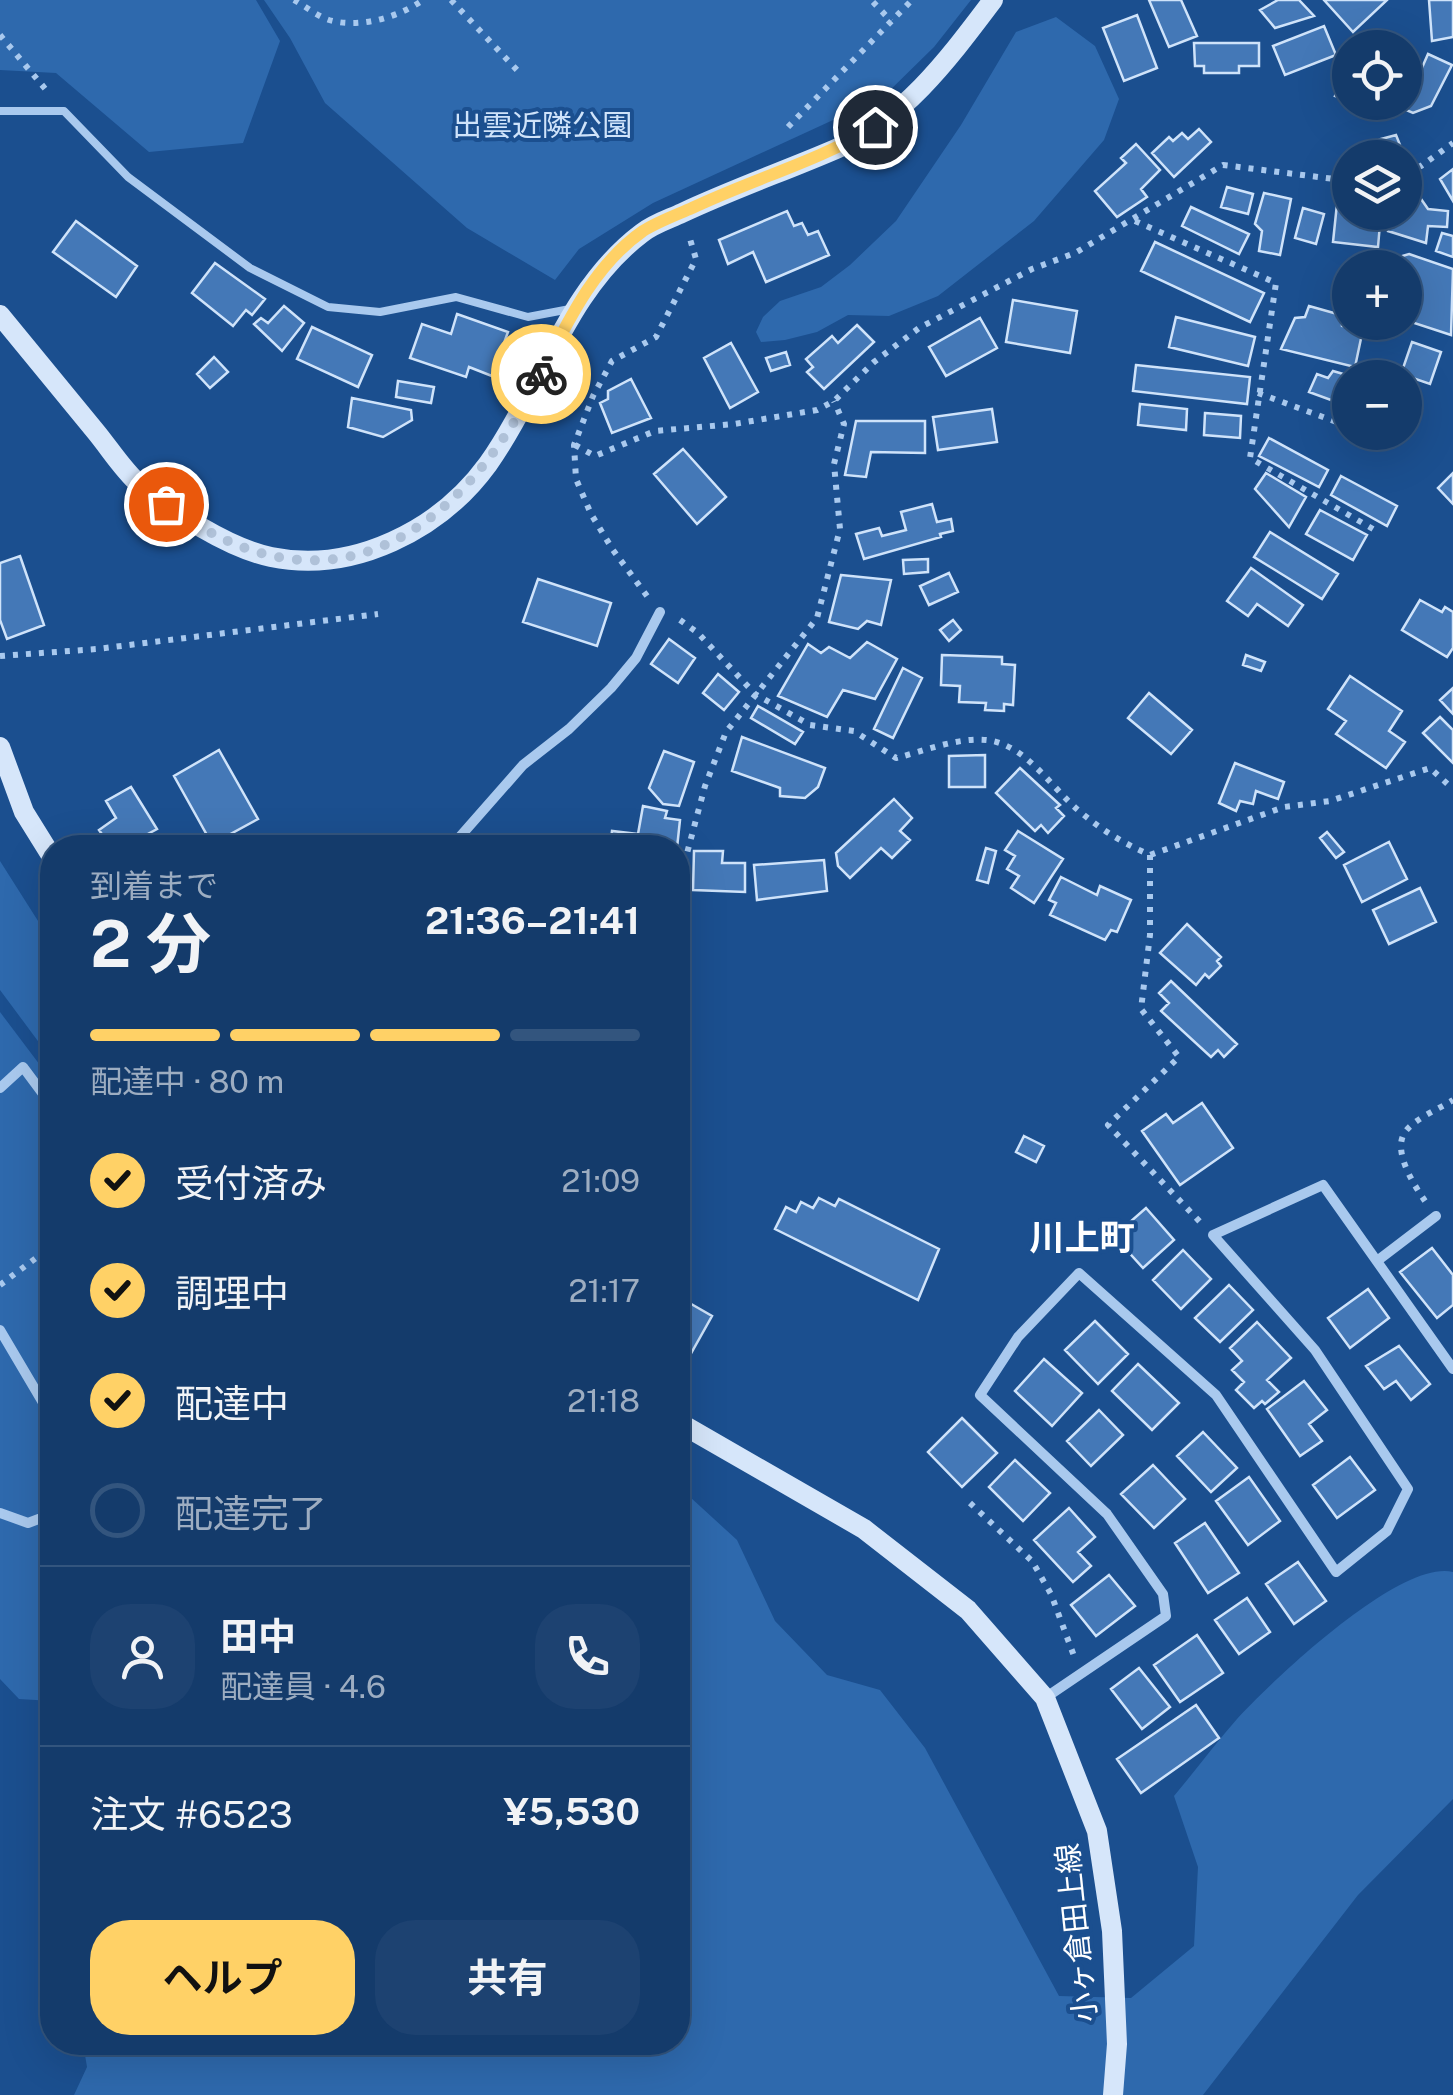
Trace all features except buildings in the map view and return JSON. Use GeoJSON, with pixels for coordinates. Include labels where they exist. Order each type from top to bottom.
{"type":"FeatureCollection","features":[{"type":"Feature","properties":{"kind":"street"},"geometry":{"type":"LineString","coordinates":[[0,315],[136,482],[195,526],[269,557],[346,558],[421,527],[456,500],[486,466],[531,394],[574,308],[612,261],[644,231],[840,148],[875,127],[906,103],[956,49],[993,0]]}},
{"type":"Feature","properties":{"kind":"street"},"geometry":{"type":"LineString","coordinates":[[461,835],[523,765],[569,729],[611,688],[636,658],[660,612]]}},
{"type":"Feature","properties":{"kind":"street"},"geometry":{"type":"LineString","coordinates":[[0,748],[24,812],[40,838]]}},
{"type":"Feature","properties":{"kind":"street"},"geometry":{"type":"LineString","coordinates":[[0,1088],[23,1067],[40,1090]]}},
{"type":"Feature","properties":{"kind":"street"},"geometry":{"type":"LineString","coordinates":[[1045,1698],[1166,1616],[1164,1594],[1107,1514],[980,1394],[1018,1337],[1079,1273],[1216,1395],[1336,1572],[1386,1531],[1408,1489],[1315,1350],[1213,1235],[1323,1185],[1453,1369]]}},
{"type":"Feature","properties":{"kind":"street"},"geometry":{"type":"LineString","coordinates":[[1377,1262],[1436,1216]]}},
{"type":"Feature","properties":{"kind":"street"},"geometry":{"type":"LineString","coordinates":[[0,1330],[40,1398]]}},
{"type":"Feature","properties":{"kind":"street","name":"小ヶ倉田上線"},"geometry":{"type":"LineString","coordinates":[[690,1429],[864,1529],[968,1610],[1045,1698],[1097,1831],[1112,1931],[1117,2044],[1112,2095]]}},
{"type":"Feature","properties":{"kind":"street"},"geometry":{"type":"LineString","coordinates":[[0,1513],[28,1523],[40,1518]]}},
{"type":"Feature","properties":{"kind":"lane"},"geometry":{"type":"LineString","coordinates":[[0,111],[64,110],[128,177],[219,245],[250,268],[328,307],[380,312],[456,297],[528,317],[574,308]]}},
{"type":"Feature","properties":{"kind":"path"},"geometry":{"type":"LineString","coordinates":[[294,0],[331,20],[372,21],[408,10],[422,0]]}},
{"type":"Feature","properties":{"kind":"path"},"geometry":{"type":"LineString","coordinates":[[451,0],[517,70]]}},
{"type":"Feature","properties":{"kind":"path"},"geometry":{"type":"LineString","coordinates":[[788,127],[912,0]]}},
{"type":"Feature","properties":{"kind":"path"},"geometry":{"type":"LineString","coordinates":[[872,2],[891,22]]}},
{"type":"Feature","properties":{"kind":"path"},"geometry":{"type":"LineString","coordinates":[[0,35],[64,110]]}},
{"type":"Feature","properties":{"kind":"path"},"geometry":{"type":"LineString","coordinates":[[1422,165],[1453,143]]}},
{"type":"Feature","properties":{"kind":"path"},"geometry":{"type":"LineString","coordinates":[[574,445],[595,456],[654,431],[734,424],[817,410],[834,401],[874,362],[918,328],[1032,269],[1076,253],[1223,165],[1332,178]]}},
{"type":"Feature","properties":{"kind":"path"},"geometry":{"type":"LineString","coordinates":[[682,212],[696,259],[656,337],[612,361],[592,396],[574,445],[576,479],[612,550],[660,612],[698,632],[755,694],[810,725],[854,731],[896,758],[959,742],[984,740],[1011,746],[1102,829],[1150,855],[1284,807],[1330,800],[1430,768],[1453,789]]}},
{"type":"Feature","properties":{"kind":"path"},"geometry":{"type":"LineString","coordinates":[[1134,220],[1276,283],[1250,458],[1372,528]]}},
{"type":"Feature","properties":{"kind":"path"},"geometry":{"type":"LineString","coordinates":[[1258,393],[1332,420]]}},
{"type":"Feature","properties":{"kind":"path"},"geometry":{"type":"LineString","coordinates":[[690,843],[726,732],[817,618],[840,529],[834,464],[844,424],[834,401]]}},
{"type":"Feature","properties":{"kind":"path"},"geometry":{"type":"LineString","coordinates":[[0,656],[378,614]]}},
{"type":"Feature","properties":{"kind":"path"},"geometry":{"type":"LineString","coordinates":[[1150,855],[1150,935],[1142,1010],[1179,1056],[1108,1125],[1213,1235]]}},
{"type":"Feature","properties":{"kind":"path"},"geometry":{"type":"LineString","coordinates":[[1436,1216],[1412,1182],[1400,1145],[1405,1131],[1453,1100]]}},
{"type":"Feature","properties":{"kind":"path"},"geometry":{"type":"LineString","coordinates":[[0,1285],[40,1255]]}},
{"type":"Feature","properties":{"kind":"path"},"geometry":{"type":"LineString","coordinates":[[970,1503],[1032,1561],[1052,1594],[1080,1674]]}},
{"type":"Feature","properties":{"kind":"green space"},"geometry":{"type":"Polygon","coordinates":[[[0,0],[256,0],[280,41],[243,143],[149,152],[56,73],[0,70],[0,0]]]}},
{"type":"Feature","properties":{"kind":"green space","name":"出雲近隣公園"},"geometry":{"type":"Polygon","coordinates":[[[264,0],[971,0],[934,47],[883,97],[653,203],[579,249],[555,280],[467,228],[325,103],[290,38],[264,0]]]}},
{"type":"Feature","properties":{"kind":"green space"},"geometry":{"type":"Polygon","coordinates":[[[1056,17],[1095,46],[1119,99],[1104,140],[1034,221],[938,296],[889,316],[848,315],[817,332],[761,342],[756,332],[763,317],[780,301],[821,287],[896,221],[961,125],[1016,32],[1056,17]]]}},
{"type":"Feature","properties":{"kind":"green space"},"geometry":{"type":"Polygon","coordinates":[[[0,861],[40,924],[40,1044],[0,990],[0,861]]]}},
{"type":"Feature","properties":{"kind":"green space"},"geometry":{"type":"Polygon","coordinates":[[[0,1012],[40,1065],[40,1700],[19,1699],[0,1679],[0,1012]]]}},
{"type":"Feature","properties":{"kind":"green space"},"geometry":{"type":"Polygon","coordinates":[[[690,1497],[737,1540],[775,1621],[827,1675],[880,1690],[925,1748],[1059,1996],[1131,1998],[1194,1946],[1198,1867],[1174,1796],[1237,1719],[1339,1626],[1402,1584],[1430,1573],[1453,1572],[1453,1799],[1358,1895],[1203,2095],[74,2095],[87,2067],[85,2055],[690,2055],[690,1497]]]}},
{"type":"Feature","properties":{"kind":"way so far"},"geometry":{"type":"LineString","coordinates":[[166,504],[195,526],[269,557],[346,558],[384,545],[421,527],[456,500],[486,466],[541,374]]}},
{"type":"Feature","properties":{"kind":"district","name":"川上町"},"geometry":{"type":"Point","coordinates":[1082,1237]}},
{"type":"Feature","properties":{"kind":"route"},"geometry":{"type":"LineString","coordinates":[[541,374],[574,308],[612,261],[644,231],[724,193],[840,148],[875,127]]}}]}
